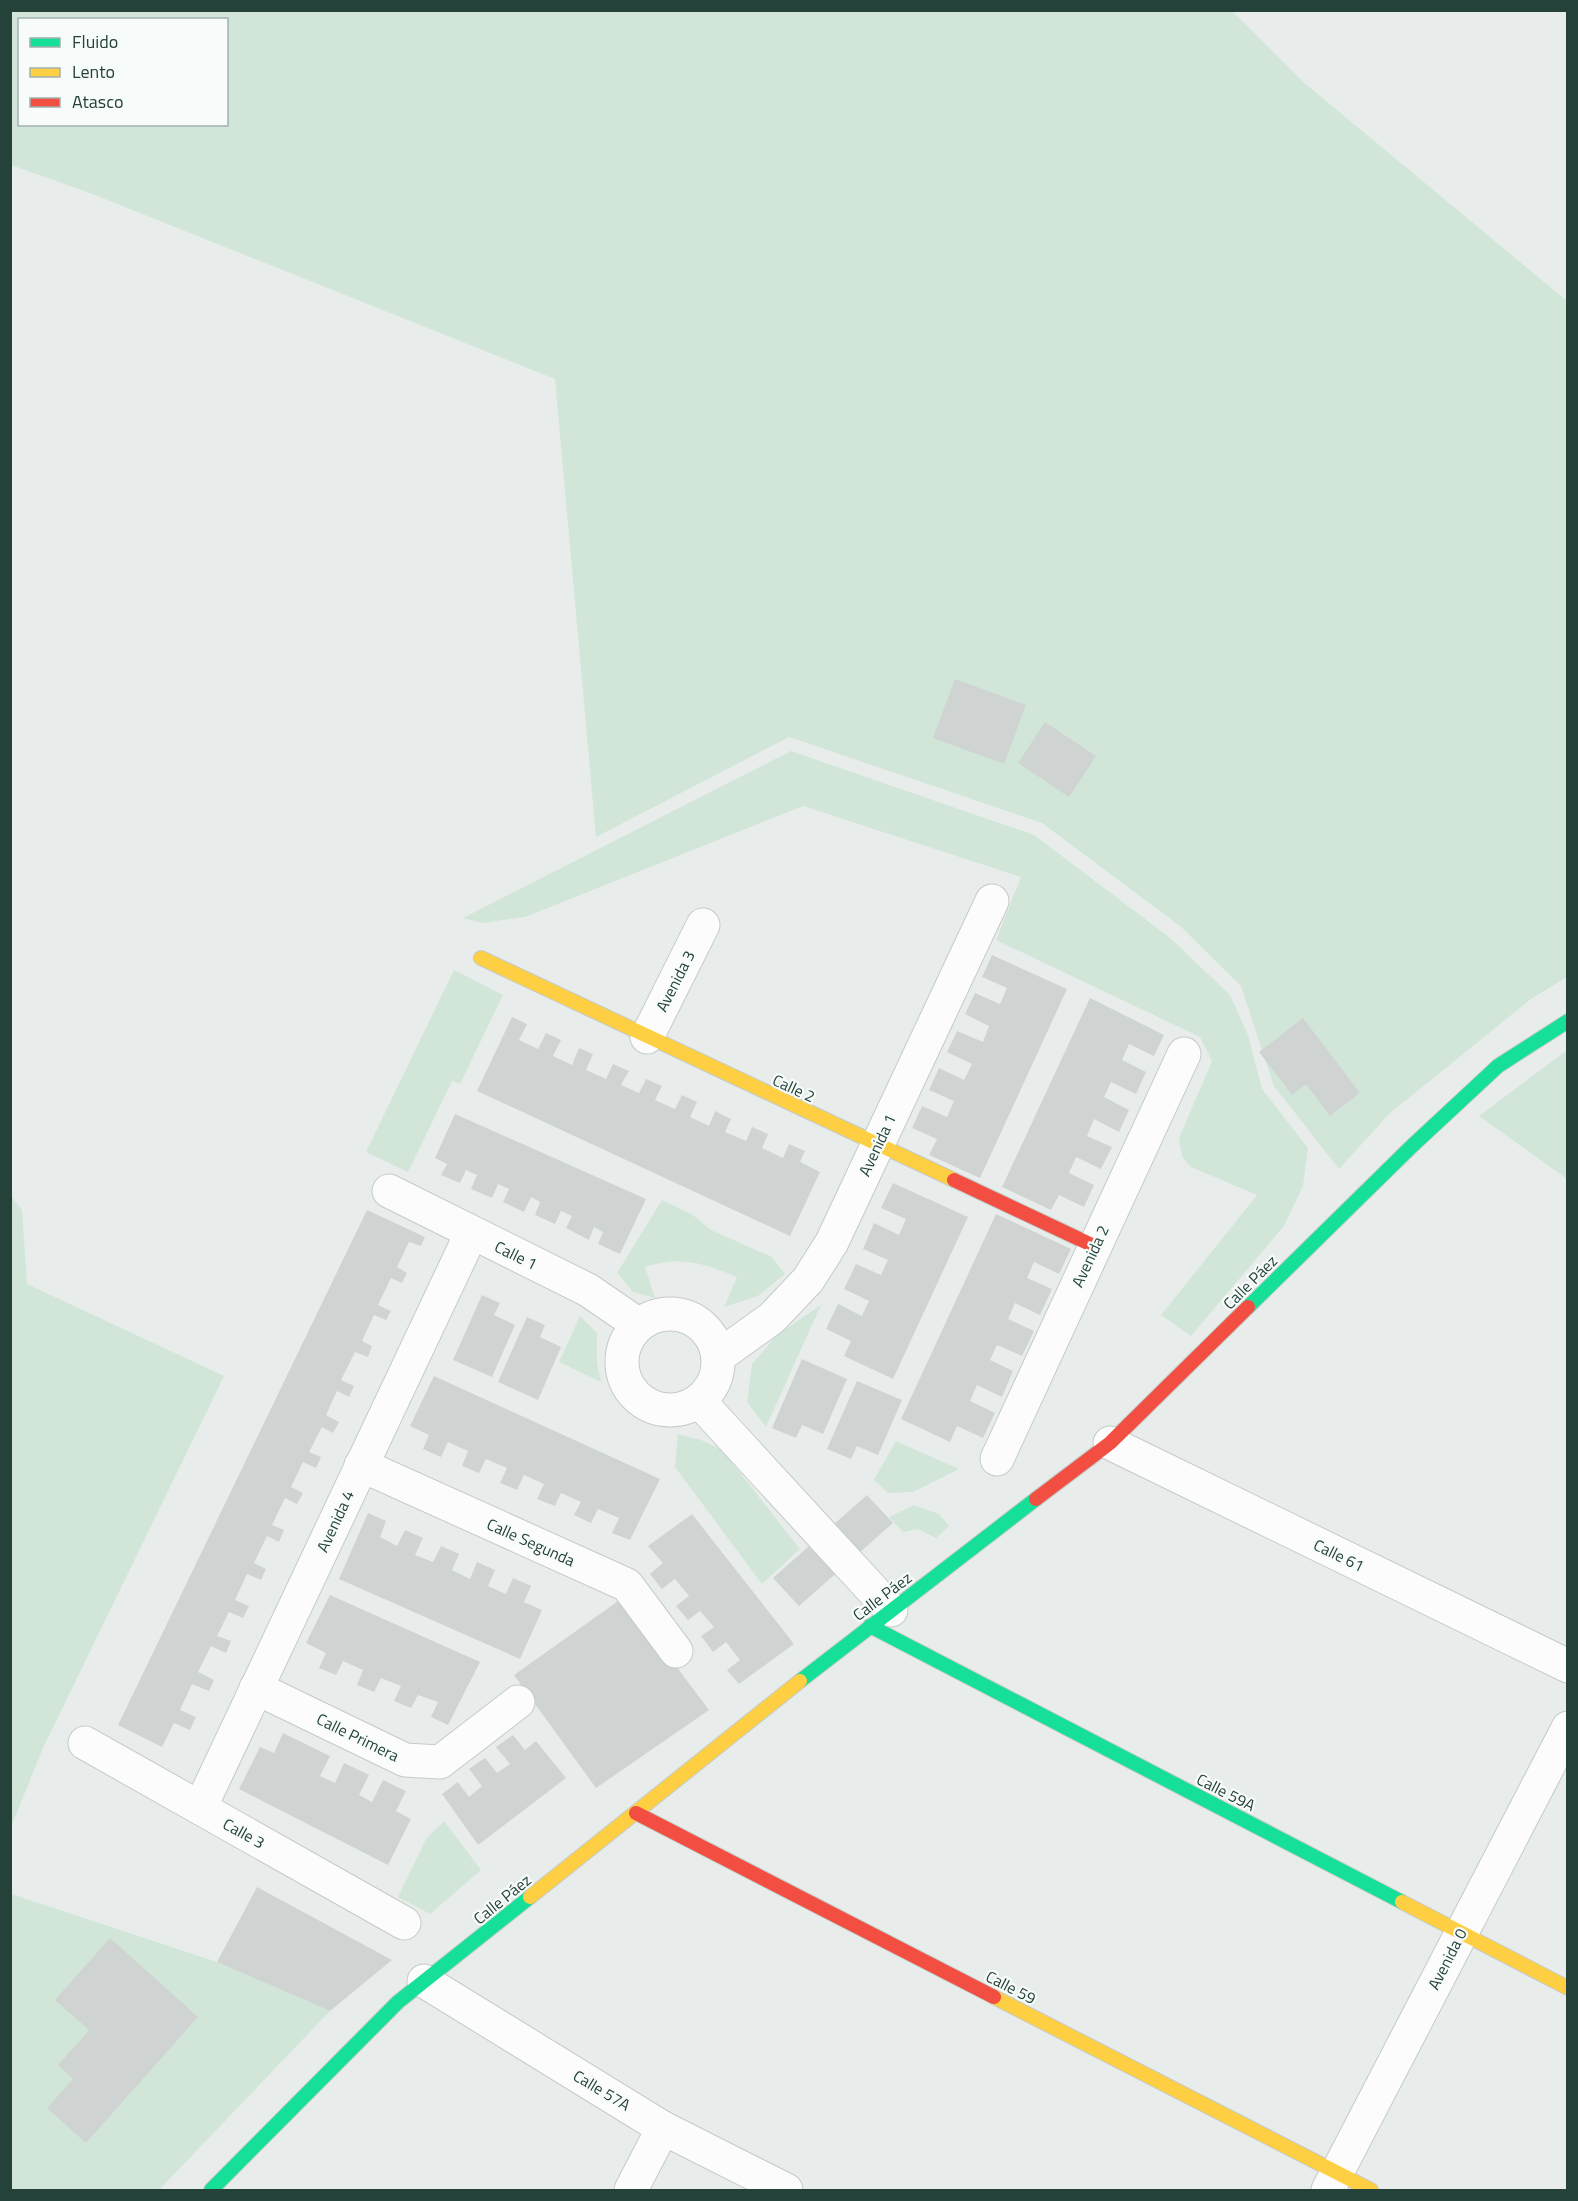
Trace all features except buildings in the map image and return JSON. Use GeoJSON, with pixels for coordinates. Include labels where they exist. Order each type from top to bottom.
{"type":"FeatureCollection","features":[{"type":"Feature","properties":{"kind":"street","name":"Avenida 1"},"geometry":{"type":"LineString","coordinates":[[718,1356],[772,1318],[808,1280],[832,1242],[992,901]]}},
{"type":"Feature","properties":{"kind":"street","name":"Avenida 3"},"geometry":{"type":"LineString","coordinates":[[647,1037],[703,925]]}},
{"type":"Feature","properties":{"kind":"street","name":"Calle 2"},"geometry":{"type":"LineString","coordinates":[[481,958],[1094,1246]]}},
{"type":"Feature","properties":{"kind":"street","name":"Calle Páez"},"geometry":{"type":"LineString","coordinates":[[211,2190],[398,2002],[880,1618],[1110,1443],[1412,1146],[1498,1066],[1568,1021]]}},
{"type":"Feature","properties":{"kind":"street","name":"Avenida 2"},"geometry":{"type":"LineString","coordinates":[[997,1459],[1184,1054]]}},
{"type":"Feature","properties":{"kind":"street","name":"Calle 1"},"geometry":{"type":"LineString","coordinates":[[389,1191],[471,1234],[588,1290],[639,1325]]}},
{"type":"Feature","properties":{"kind":"street","name":"Avenida 4"},"geometry":{"type":"LineString","coordinates":[[200,1808],[471,1234]]}},
{"type":"Feature","properties":{"kind":"street"},"geometry":{"type":"LineString","coordinates":[[666,1314],[681,1315],[706,1330],[714,1342],[718,1356],[717,1373],[710,1389],[699,1401],[686,1408],[671,1411],[656,1408],[643,1402],[632,1392],[625,1380],[624,1350],[629,1336],[639,1325],[652,1317],[666,1314]]}},
{"type":"Feature","properties":{"kind":"street"},"geometry":{"type":"LineString","coordinates":[[699,1401],[880,1618]]}},
{"type":"Feature","properties":{"kind":"street","name":"Calle 61"},"geometry":{"type":"LineString","coordinates":[[1110,1443],[1568,1666]]}},
{"type":"Feature","properties":{"kind":"street","name":"Calle Segunda"},"geometry":{"type":"LineString","coordinates":[[361,1465],[627,1586],[676,1651]]}},
{"type":"Feature","properties":{"kind":"street","name":"Calle 59A"},"geometry":{"type":"LineString","coordinates":[[880,1618],[1461,1933],[1568,1988]]}},
{"type":"Feature","properties":{"kind":"street","name":"Calle Primera"},"geometry":{"type":"LineString","coordinates":[[256,1688],[405,1760],[440,1762],[518,1702]]}},
{"type":"Feature","properties":{"kind":"street","name":"Avenida 0"},"geometry":{"type":"LineString","coordinates":[[1332,2182],[1568,1728]]}},
{"type":"Feature","properties":{"kind":"street","name":"Calle 3"},"geometry":{"type":"LineString","coordinates":[[85,1743],[404,1923]]}},
{"type":"Feature","properties":{"kind":"street","name":"Calle 59"},"geometry":{"type":"LineString","coordinates":[[636,1813],[1332,2182],[1371,2190]]}},
{"type":"Feature","properties":{"kind":"street","name":"Calle 57A"},"geometry":{"type":"LineString","coordinates":[[424,1982],[663,2128],[786,2190]]}},
{"type":"Feature","properties":{"kind":"street"},"geometry":{"type":"LineString","coordinates":[[631,2190],[663,2128]]}},
{"type":"Feature","properties":{"kind":"green space"},"geometry":{"type":"Polygon","coordinates":[[[11,11],[1232,11],[1302,81],[1567,301],[1567,977],[1531,999],[1389,1114],[1339,1169],[1274,1086],[1241,986],[1180,926],[1042,823],[789,737],[596,837],[555,379],[90,193],[11,165],[11,11]]]}},
{"type":"Feature","properties":{"kind":"green space"},"geometry":{"type":"Polygon","coordinates":[[[791,751],[1034,835],[1169,937],[1230,995],[1248,1035],[1262,1089],[1308,1148],[1303,1186],[1284,1226],[1191,1336],[1161,1315],[1257,1195],[1191,1167],[1182,1157],[1179,1138],[1212,1061],[1200,1037],[996,940],[1021,877],[803,806],[525,917],[482,923],[463,918],[791,751]]]}},
{"type":"Feature","properties":{"kind":"green space"},"geometry":{"type":"Polygon","coordinates":[[[454,970],[503,995],[460,1084],[452,1081],[408,1172],[366,1152],[454,970]]]}},
{"type":"Feature","properties":{"kind":"green space"},"geometry":{"type":"Polygon","coordinates":[[[1567,1050],[1567,1179],[1479,1116],[1567,1050]]]}},
{"type":"Feature","properties":{"kind":"green space"},"geometry":{"type":"Polygon","coordinates":[[[11,1196],[22,1210],[27,1284],[224,1376],[43,1748],[11,1827],[11,1196]]]}},
{"type":"Feature","properties":{"kind":"green space"},"geometry":{"type":"Polygon","coordinates":[[[662,1200],[693,1215],[711,1230],[772,1257],[785,1274],[758,1296],[724,1307],[737,1277],[692,1263],[670,1262],[645,1267],[655,1298],[633,1292],[617,1273],[662,1200]]]}},
{"type":"Feature","properties":{"kind":"green space"},"geometry":{"type":"Polygon","coordinates":[[[821,1305],[766,1427],[747,1402],[752,1364],[777,1335],[821,1305]]]}},
{"type":"Feature","properties":{"kind":"green space"},"geometry":{"type":"Polygon","coordinates":[[[580,1316],[597,1333],[597,1363],[601,1382],[559,1362],[580,1316]]]}},
{"type":"Feature","properties":{"kind":"green space"},"geometry":{"type":"Polygon","coordinates":[[[678,1434],[701,1440],[722,1450],[800,1549],[762,1584],[675,1467],[678,1434]]]}},
{"type":"Feature","properties":{"kind":"green space"},"geometry":{"type":"Polygon","coordinates":[[[896,1441],[959,1469],[913,1492],[888,1493],[874,1480],[896,1441]]]}},
{"type":"Feature","properties":{"kind":"green space"},"geometry":{"type":"Polygon","coordinates":[[[914,1505],[939,1514],[949,1526],[936,1538],[918,1529],[903,1532],[889,1517],[914,1505]]]}},
{"type":"Feature","properties":{"kind":"green space"},"geometry":{"type":"Polygon","coordinates":[[[444,1821],[481,1870],[430,1914],[398,1897],[426,1839],[444,1821]]]}},
{"type":"Feature","properties":{"kind":"green space"},"geometry":{"type":"Polygon","coordinates":[[[11,1894],[217,1962],[330,2011],[159,2190],[11,2190],[11,1894]]]}},
{"type":"Feature","properties":{"kind":"traffic: fast"},"geometry":{"type":"LineString","coordinates":[[1248,1307],[1412,1146],[1498,1066],[1568,1021]]}},
{"type":"Feature","properties":{"kind":"traffic: fast"},"geometry":{"type":"LineString","coordinates":[[800,1681],[1036,1499]]}},
{"type":"Feature","properties":{"kind":"traffic: fast"},"geometry":{"type":"LineString","coordinates":[[870,1626],[1402,1902]]}},
{"type":"Feature","properties":{"kind":"traffic: fast"},"geometry":{"type":"LineString","coordinates":[[211,2190],[398,2002],[530,1897]]}},
{"type":"Feature","properties":{"kind":"traffic: slow"},"geometry":{"type":"LineString","coordinates":[[481,958],[954,1180]]}},
{"type":"Feature","properties":{"kind":"traffic: slow"},"geometry":{"type":"LineString","coordinates":[[530,1897],[800,1681]]}},
{"type":"Feature","properties":{"kind":"traffic: slow"},"geometry":{"type":"LineString","coordinates":[[1402,1902],[1568,1988]]}},
{"type":"Feature","properties":{"kind":"traffic: slow"},"geometry":{"type":"LineString","coordinates":[[994,1997],[1371,2190]]}},
{"type":"Feature","properties":{"kind":"traffic: jam"},"geometry":{"type":"LineString","coordinates":[[954,1180],[1094,1246]]}},
{"type":"Feature","properties":{"kind":"traffic: jam"},"geometry":{"type":"LineString","coordinates":[[1036,1499],[1110,1443],[1248,1307]]}},
{"type":"Feature","properties":{"kind":"traffic: jam"},"geometry":{"type":"LineString","coordinates":[[636,1813],[994,1997]]}}]}
